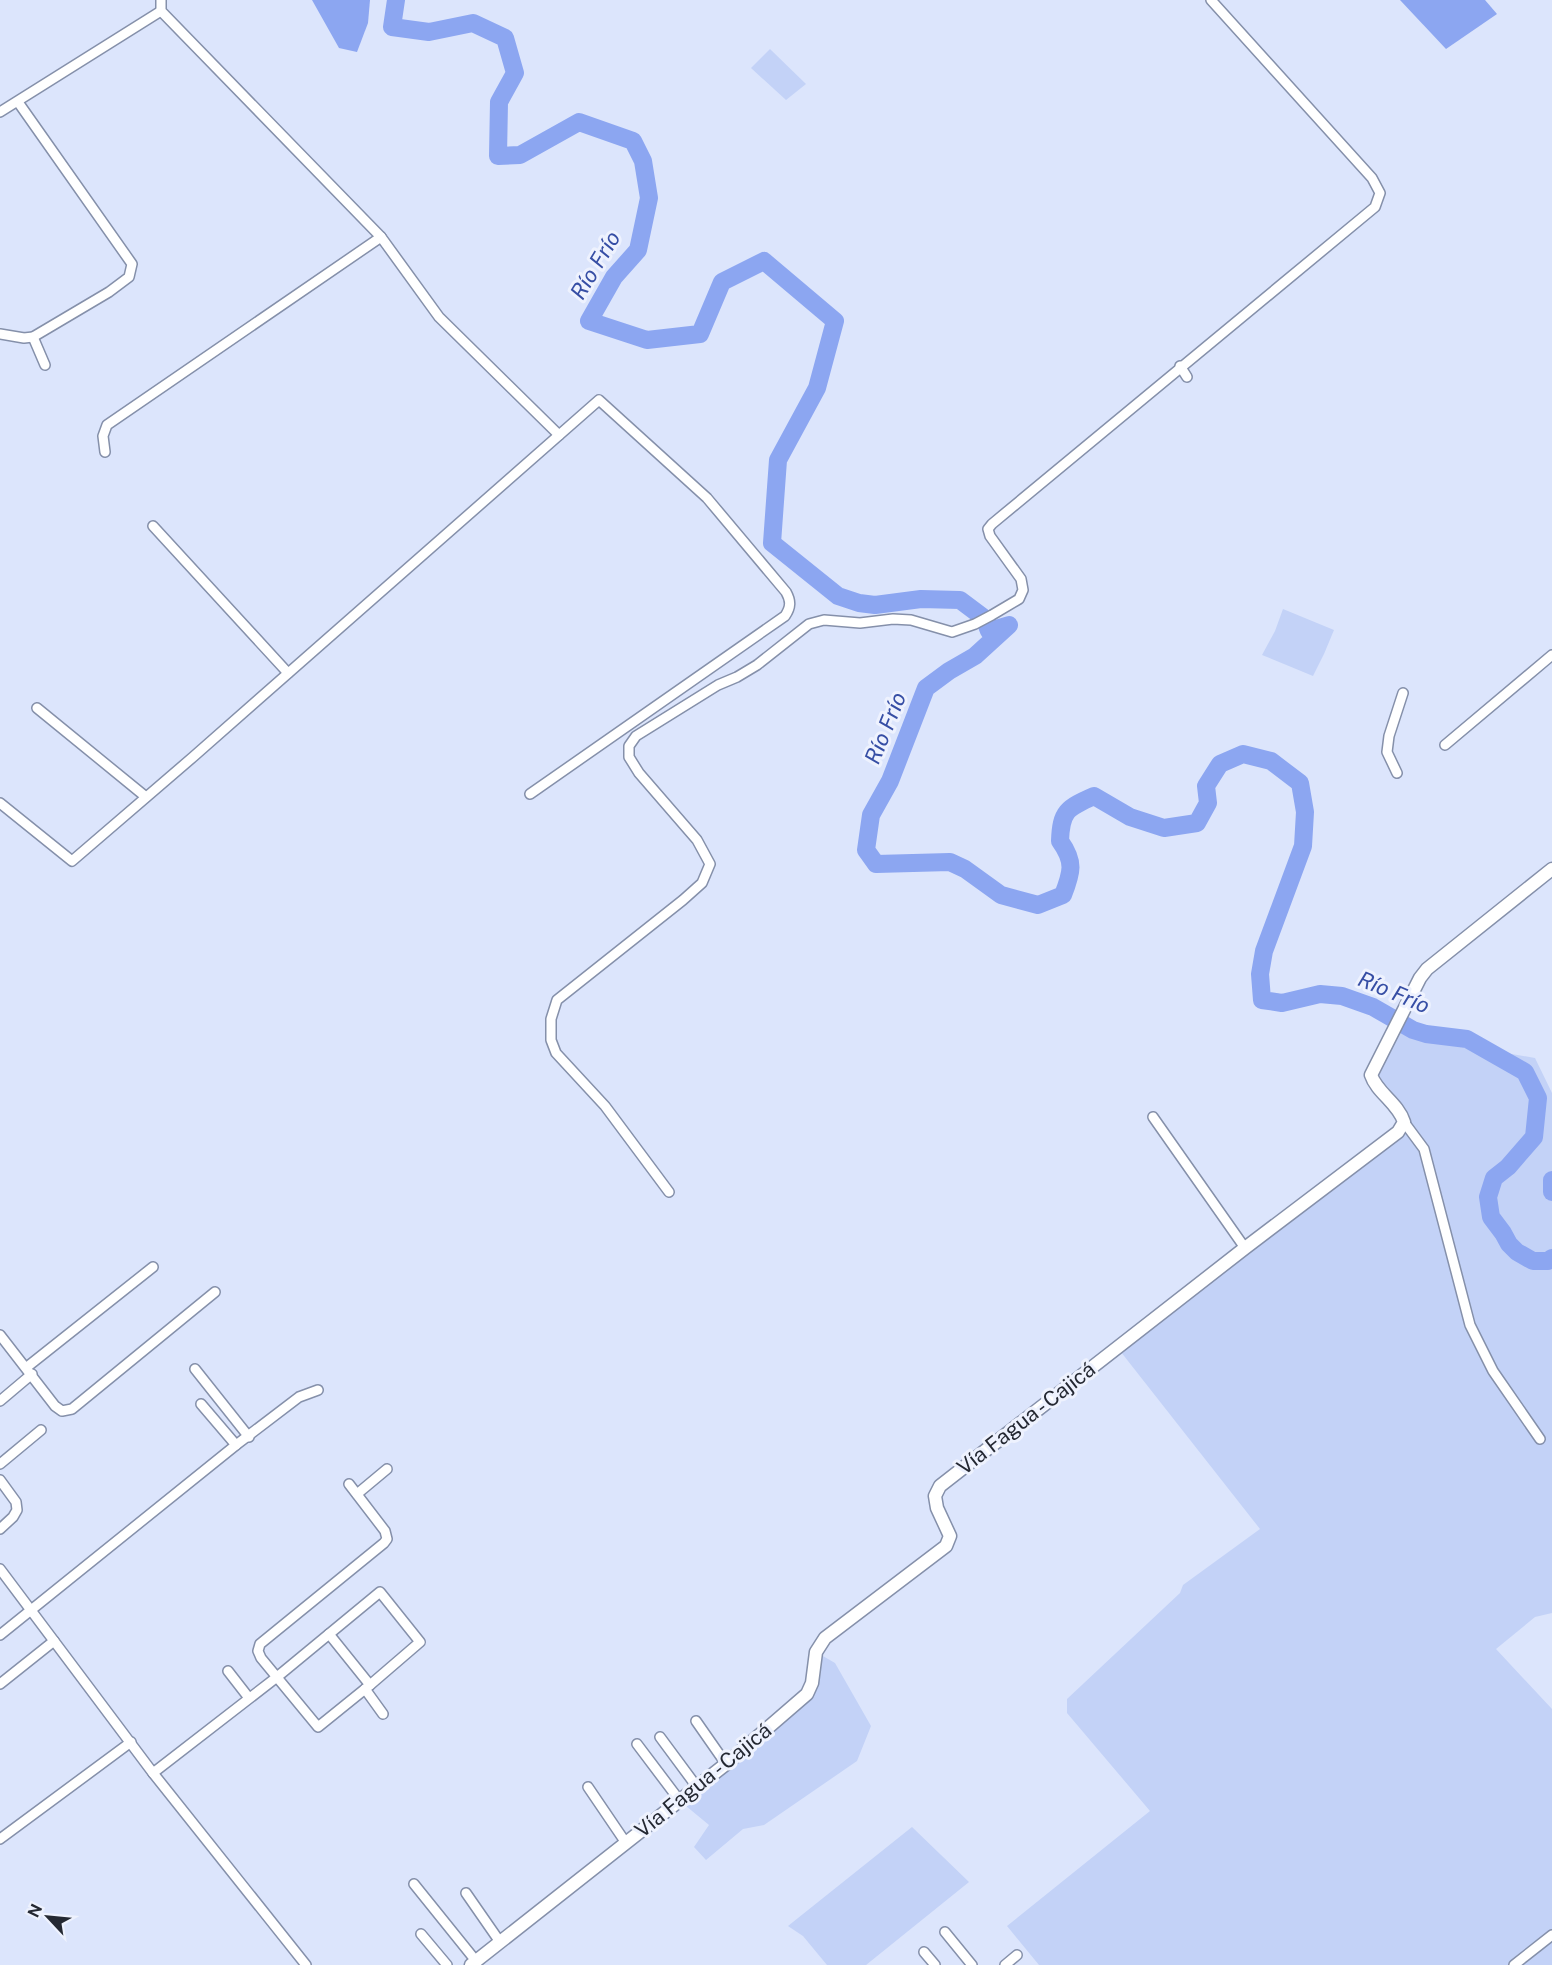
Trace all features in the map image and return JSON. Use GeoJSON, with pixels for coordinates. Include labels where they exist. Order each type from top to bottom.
{"type":"FeatureCollection","features":[{"type":"Feature","properties":{"kind":"street"},"geometry":{"type":"LineString","coordinates":[[161,0],[161,11],[381,237],[439,317],[559,435]]}},
{"type":"Feature","properties":{"kind":"street"},"geometry":{"type":"LineString","coordinates":[[669,1192],[605,1106],[556,1053],[551,1040],[551,1019],[557,1000],[683,900],[702,883],[710,864],[697,840],[639,773],[629,757],[629,746],[636,736],[718,685],[757,665],[809,624],[824,620],[860,623],[893,619],[911,620],[952,632],[975,624],[1019,599],[1023,590],[1021,579],[990,536],[988,529],[1180,366],[1375,207],[1380,193],[1372,178],[1212,0]]}},
{"type":"Feature","properties":{"kind":"street"},"geometry":{"type":"LineString","coordinates":[[0,112],[161,11]]}},
{"type":"Feature","properties":{"kind":"street"},"geometry":{"type":"LineString","coordinates":[[0,334],[24,338],[33,337],[109,292],[129,277],[132,264],[18,102]]}},
{"type":"Feature","properties":{"kind":"street"},"geometry":{"type":"LineString","coordinates":[[105,453],[103,436],[107,425],[381,237]]}},
{"type":"Feature","properties":{"kind":"street"},"geometry":{"type":"LineString","coordinates":[[33,337],[45,365]]}},
{"type":"Feature","properties":{"kind":"street"},"geometry":{"type":"LineString","coordinates":[[1180,366],[1187,377]]}},
{"type":"Feature","properties":{"kind":"street"},"geometry":{"type":"LineString","coordinates":[[0,803],[72,861],[599,399],[706,498],[791,600],[785,616],[530,794]]}},
{"type":"Feature","properties":{"kind":"street"},"geometry":{"type":"LineString","coordinates":[[153,526],[288,674]]}},
{"type":"Feature","properties":{"kind":"street"},"geometry":{"type":"LineString","coordinates":[[1445,745],[1552,655]]}},
{"type":"Feature","properties":{"kind":"street"},"geometry":{"type":"LineString","coordinates":[[1397,773],[1387,752],[1389,736],[1403,693]]}},
{"type":"Feature","properties":{"kind":"street"},"geometry":{"type":"LineString","coordinates":[[37,708],[146,797]]}},
{"type":"Feature","properties":{"kind":"street"},"geometry":{"type":"LineString","coordinates":[[1540,1439],[1493,1371],[1470,1325],[1424,1149],[1404,1122],[1401,1113],[1374,1083],[1371,1075],[1420,978],[1427,969],[1552,869]]}},
{"type":"Feature","properties":{"kind":"street"},"geometry":{"type":"LineString","coordinates":[[1153,1117],[1245,1248]]}},
{"type":"Feature","properties":{"kind":"street","name":"Vía Fagua - Cajicá"},"geometry":{"type":"LineString","coordinates":[[473,1963],[680,1801],[807,1695],[812,1683],[816,1652],[825,1638],[946,1546],[950,1536],[937,1508],[935,1496],[940,1486],[1398,1132],[1404,1122]]}},
{"type":"Feature","properties":{"kind":"street"},"geometry":{"type":"LineString","coordinates":[[0,1401],[29,1371],[153,1267]]}},
{"type":"Feature","properties":{"kind":"street"},"geometry":{"type":"LineString","coordinates":[[0,1335],[55,1406],[62,1411],[72,1409],[215,1292]]}},
{"type":"Feature","properties":{"kind":"street"},"geometry":{"type":"LineString","coordinates":[[195,1369],[249,1437]]}},
{"type":"Feature","properties":{"kind":"street"},"geometry":{"type":"LineString","coordinates":[[0,1635],[298,1397],[318,1390]]}},
{"type":"Feature","properties":{"kind":"street"},"geometry":{"type":"LineString","coordinates":[[201,1404],[236,1445]]}},
{"type":"Feature","properties":{"kind":"street"},"geometry":{"type":"LineString","coordinates":[[0,1464],[41,1430]]}},
{"type":"Feature","properties":{"kind":"street"},"geometry":{"type":"LineString","coordinates":[[357,1494],[387,1469]]}},
{"type":"Feature","properties":{"kind":"street"},"geometry":{"type":"LineString","coordinates":[[0,1480],[16,1502],[17,1510],[0,1529]]}},
{"type":"Feature","properties":{"kind":"street"},"geometry":{"type":"LineString","coordinates":[[153,1773],[277,1677],[380,1592],[420,1642],[318,1727],[277,1677],[261,1658],[258,1651],[260,1644],[384,1544],[387,1539],[385,1531],[349,1484]]}},
{"type":"Feature","properties":{"kind":"street"},"geometry":{"type":"LineString","coordinates":[[0,1569],[153,1773],[306,1965]]}},
{"type":"Feature","properties":{"kind":"street"},"geometry":{"type":"LineString","coordinates":[[329,1634],[368,1687],[383,1714]]}},
{"type":"Feature","properties":{"kind":"street"},"geometry":{"type":"LineString","coordinates":[[0,1684],[54,1641]]}},
{"type":"Feature","properties":{"kind":"street"},"geometry":{"type":"LineString","coordinates":[[228,1671],[249,1698]]}},
{"type":"Feature","properties":{"kind":"street"},"geometry":{"type":"LineString","coordinates":[[696,1721],[726,1764]]}},
{"type":"Feature","properties":{"kind":"street"},"geometry":{"type":"LineString","coordinates":[[660,1737],[697,1787]]}},
{"type":"Feature","properties":{"kind":"street"},"geometry":{"type":"LineString","coordinates":[[0,1839],[131,1742]]}},
{"type":"Feature","properties":{"kind":"street"},"geometry":{"type":"LineString","coordinates":[[637,1744],[680,1801]]}},
{"type":"Feature","properties":{"kind":"street"},"geometry":{"type":"LineString","coordinates":[[588,1787],[626,1843]]}},
{"type":"Feature","properties":{"kind":"street"},"geometry":{"type":"LineString","coordinates":[[414,1884],[473,1963]]}},
{"type":"Feature","properties":{"kind":"street"},"geometry":{"type":"LineString","coordinates":[[466,1893],[500,1941]]}},
{"type":"Feature","properties":{"kind":"street"},"geometry":{"type":"LineString","coordinates":[[945,1932],[972,1965]]}},
{"type":"Feature","properties":{"kind":"street"},"geometry":{"type":"LineString","coordinates":[[421,1934],[447,1965]]}},
{"type":"Feature","properties":{"kind":"street"},"geometry":{"type":"LineString","coordinates":[[1514,1965],[1552,1935]]}},
{"type":"Feature","properties":{"kind":"street"},"geometry":{"type":"LineString","coordinates":[[924,1952],[935,1965]]}},
{"type":"Feature","properties":{"kind":"street"},"geometry":{"type":"LineString","coordinates":[[1005,1965],[1017,1955]]}},
{"type":"Feature","properties":{"kind":"shaded area"},"geometry":{"type":"Polygon","coordinates":[[[770,49],[806,84],[786,100],[751,68],[770,49]]]}},
{"type":"Feature","properties":{"kind":"shaded area"},"geometry":{"type":"Polygon","coordinates":[[[1283,609],[1334,630],[1313,676],[1262,655],[1275,631],[1283,609]]]}},
{"type":"Feature","properties":{"kind":"shaded area"},"geometry":{"type":"Polygon","coordinates":[[[1404,1024],[1427,1033],[1466,1039],[1496,1055],[1506,1053],[1535,1058],[1552,1093],[1552,1613],[1535,1617],[1496,1649],[1552,1709],[1552,1965],[1039,1965],[1007,1926],[1150,1811],[1067,1713],[1067,1699],[1180,1593],[1183,1585],[1260,1529],[1117,1347],[1404,1122],[1374,1083],[1393,1034],[1398,1037],[1404,1024]]]}},
{"type":"Feature","properties":{"kind":"shaded area"},"geometry":{"type":"Polygon","coordinates":[[[816,1652],[835,1663],[871,1726],[857,1761],[764,1825],[743,1829],[706,1860],[694,1847],[709,1825],[680,1801],[807,1695],[816,1652]]]}},
{"type":"Feature","properties":{"kind":"shaded area"},"geometry":{"type":"Polygon","coordinates":[[[912,1827],[969,1882],[866,1965],[827,1965],[803,1936],[788,1926],[912,1827]]]}},
{"type":"Feature","properties":{"kind":"water"},"geometry":{"type":"Polygon","coordinates":[[[312,0],[370,0],[368,23],[357,52],[339,48],[312,0]]]}},
{"type":"Feature","properties":{"kind":"water"},"geometry":{"type":"Polygon","coordinates":[[[1400,0],[1485,0],[1497,14],[1446,49],[1400,0]]]}},
{"type":"Feature","properties":{"kind":"waterway","name":"Río Frío"},"geometry":{"type":"LineString","coordinates":[[396,0],[392,27],[429,32],[473,23],[505,38],[515,73],[499,102],[498,156],[520,155],[579,122],[633,141],[643,161],[649,198],[638,250],[614,277],[589,321],[647,340],[700,334],[722,282],[764,261],[835,321],[817,388],[778,460],[772,543],[838,596],[859,603],[875,605],[921,599],[960,600],[984,618],[989,631],[1009,625],[975,656],[926,688],[890,781],[871,815],[866,850],[876,864],[950,862],[965,869],[1001,895],[1038,905],[1063,895],[1070,873],[1070,861],[1060,841],[1062,823],[1067,812],[1077,804],[1094,796],[1130,817],[1164,828],[1197,823],[1208,803],[1206,786],[1220,764],[1243,754],[1271,761],[1300,783],[1305,812],[1303,846],[1264,951],[1260,974],[1262,1000],[1282,1003],[1320,994],[1342,996],[1373,1007],[1413,1030],[1426,1034],[1467,1039],[1525,1072],[1538,1098],[1534,1137],[1508,1167],[1494,1178],[1488,1197],[1491,1217],[1517,1252],[1533,1261],[1548,1261],[1552,1258]]}},
{"type":"Feature","properties":{"kind":"waterway","name":"Río Frío"},"geometry":{"type":"LineString","coordinates":[[1552,1180],[1552,1192]]}}]}
